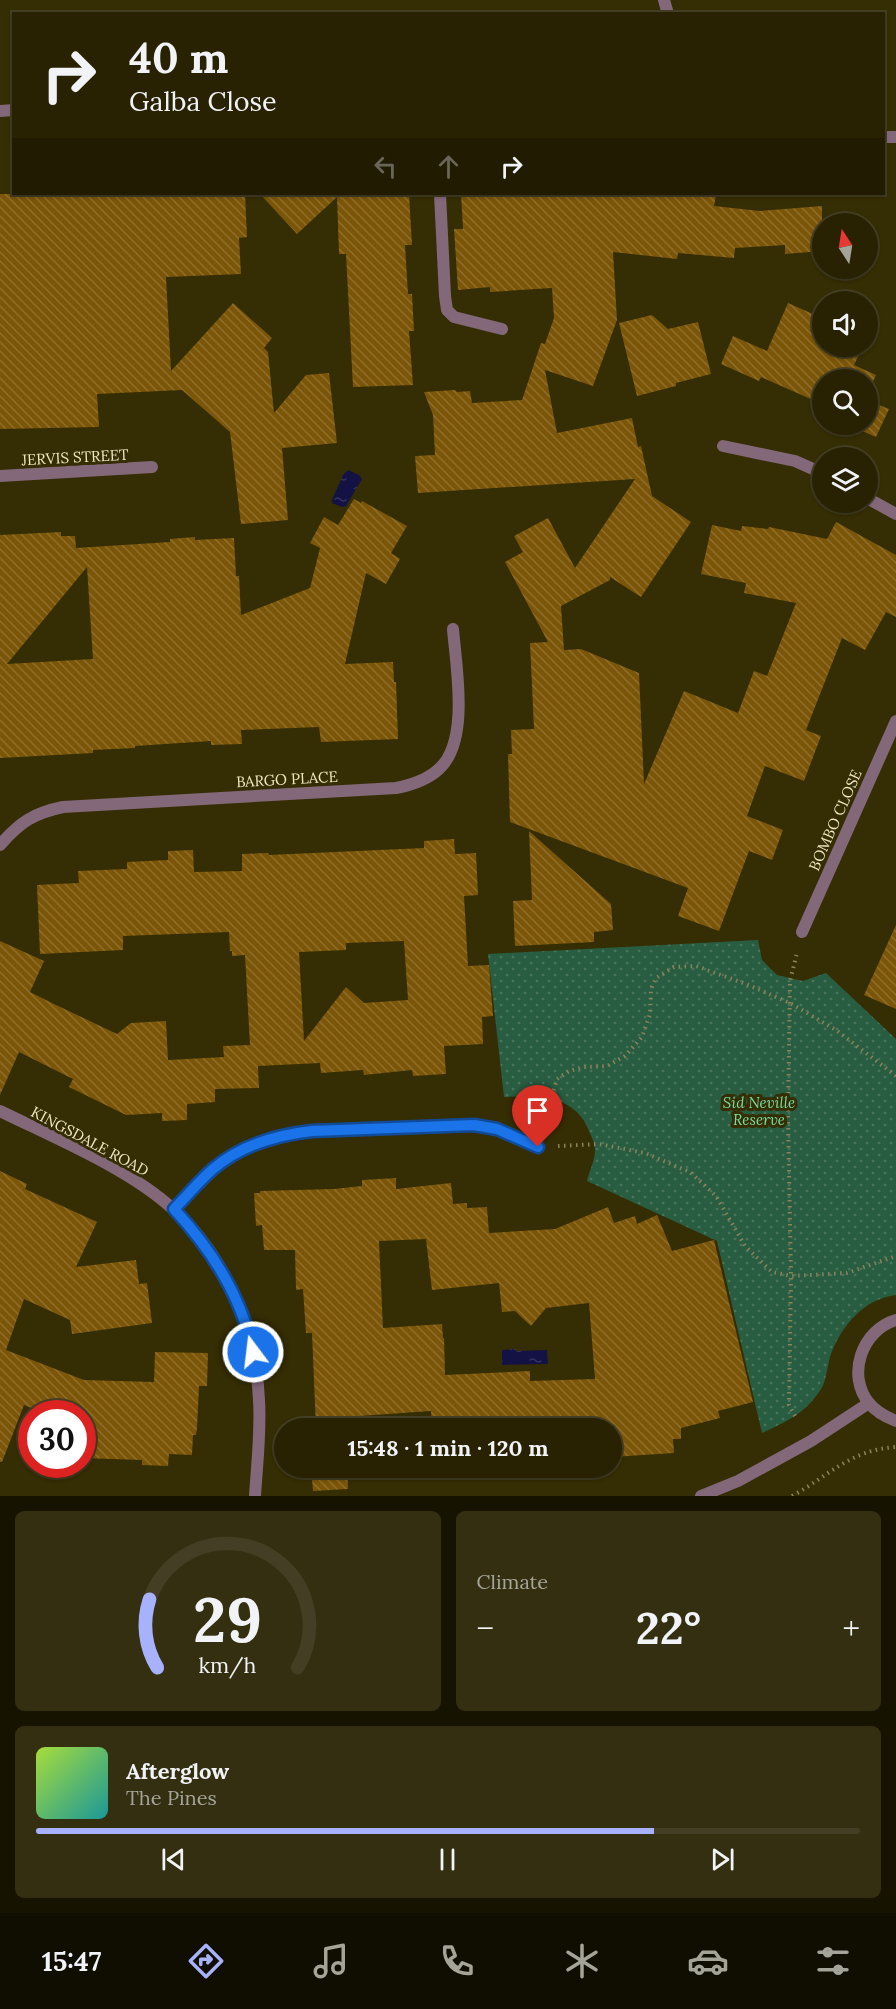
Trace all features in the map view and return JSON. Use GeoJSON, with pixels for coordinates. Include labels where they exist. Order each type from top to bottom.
{"type":"FeatureCollection","features":[{"type":"Feature","properties":{"kind":"street"},"geometry":{"type":"LineString","coordinates":[[440,195],[447,310],[454,317],[502,328]]}},
{"type":"Feature","properties":{"kind":"street"},"geometry":{"type":"LineString","coordinates":[[723,446],[786,459],[812,469]]}},
{"type":"Feature","properties":{"kind":"street","name":"JERVIS STREET"},"geometry":{"type":"LineString","coordinates":[[0,476],[152,467]]}},
{"type":"Feature","properties":{"kind":"street"},"geometry":{"type":"LineString","coordinates":[[878,504],[896,514]]}},
{"type":"Feature","properties":{"kind":"street","name":"BARGO PLACE"},"geometry":{"type":"LineString","coordinates":[[0,845],[28,818],[45,810],[63,807],[396,788],[427,778],[447,759],[457,729],[453,629]]}},
{"type":"Feature","properties":{"kind":"street","name":"BOMBO CLOSE"},"geometry":{"type":"LineString","coordinates":[[802,932],[896,721]]}},
{"type":"Feature","properties":{"kind":"street","name":"KINGSDALE ROAD"},"geometry":{"type":"LineString","coordinates":[[0,1111],[124,1174],[174,1209],[213,1256],[237,1301],[250,1338],[256,1366],[260,1401],[255,1496]]}},
{"type":"Feature","properties":{"kind":"street"},"geometry":{"type":"LineString","coordinates":[[174,1209],[213,1168],[232,1155],[251,1145],[288,1134],[347,1129],[474,1125],[497,1129],[538,1147]]}},
{"type":"Feature","properties":{"kind":"street"},"geometry":{"type":"LineString","coordinates":[[896,1320],[888,1322],[873,1334],[862,1350],[858,1368],[860,1387],[869,1403],[882,1416],[896,1421]]}},
{"type":"Feature","properties":{"kind":"street"},"geometry":{"type":"LineString","coordinates":[[701,1496],[738,1481],[869,1403]]}},
{"type":"Feature","properties":{"kind":"path"},"geometry":{"type":"LineString","coordinates":[[795,1416],[789,1405],[791,1276],[788,1118],[790,981],[802,932]]}},
{"type":"Feature","properties":{"kind":"path"},"geometry":{"type":"LineString","coordinates":[[896,1076],[836,1030],[790,1003],[696,966],[674,967],[656,978],[651,989],[650,1014],[642,1037],[625,1056],[607,1066],[584,1066],[569,1071],[558,1079],[538,1147],[599,1144],[645,1153],[690,1172],[716,1196],[745,1246],[772,1272],[791,1276],[847,1273],[896,1256]]}},
{"type":"Feature","properties":{"kind":"path"},"geometry":{"type":"LineString","coordinates":[[792,1496],[853,1457],[870,1451],[896,1447]]}},
{"type":"Feature","properties":{"kind":"green space","name":"Sid Neville Reserve"},"geometry":{"type":"Polygon","coordinates":[[[758,940],[762,960],[777,975],[803,981],[826,973],[896,1039],[896,1295],[874,1302],[856,1315],[836,1343],[823,1385],[815,1397],[795,1416],[762,1433],[717,1241],[587,1181],[595,1147],[583,1119],[565,1103],[542,1097],[504,1097],[488,954],[758,940]]]}},
{"type":"Feature","properties":{"kind":"water"},"geometry":{"type":"Polygon","coordinates":[[[348,470],[362,479],[346,506],[342,507],[332,503],[332,500],[343,475],[348,470]]]}},
{"type":"Feature","properties":{"kind":"water"},"geometry":{"type":"Polygon","coordinates":[[[516,1349],[516,1351],[547,1350],[548,1364],[502,1365],[502,1350],[516,1349]]]}},
{"type":"Feature","properties":{"kind":"building"},"geometry":{"type":"Polygon","coordinates":[[[0,194],[245,195],[247,237],[239,238],[241,274],[166,277],[171,371],[233,303],[272,338],[264,348],[268,352],[274,413],[306,375],[329,373],[337,443],[282,448],[288,520],[241,524],[230,432],[182,390],[97,394],[99,427],[0,429],[0,194]]]}},
{"type":"Feature","properties":{"kind":"building"},"geometry":{"type":"Polygon","coordinates":[[[261,195],[409,195],[412,245],[405,245],[408,294],[412,294],[414,331],[409,331],[413,385],[353,387],[346,254],[339,254],[337,197],[297,234],[261,195]]]}},
{"type":"Feature","properties":{"kind":"building"},"geometry":{"type":"Polygon","coordinates":[[[461,195],[716,195],[714,206],[760,211],[822,206],[822,213],[812,213],[812,252],[785,254],[785,245],[735,248],[734,258],[678,253],[677,259],[613,252],[617,320],[593,386],[545,370],[557,433],[632,418],[652,496],[691,522],[641,597],[610,577],[610,580],[561,606],[564,650],[581,649],[639,673],[644,784],[684,691],[738,713],[754,671],[767,676],[796,603],[744,593],[746,583],[701,574],[712,525],[741,531],[742,526],[768,529],[769,527],[827,539],[836,522],[896,555],[896,617],[886,612],[865,650],[842,638],[806,730],[821,736],[804,781],[765,766],[747,816],[783,830],[772,860],[749,851],[719,931],[678,916],[688,888],[510,822],[508,754],[512,754],[511,730],[534,729],[530,643],[548,642],[505,562],[523,552],[514,536],[548,518],[575,568],[635,479],[418,493],[415,456],[435,455],[433,415],[424,392],[470,391],[472,403],[522,400],[541,343],[545,344],[554,318],[552,288],[490,292],[490,287],[458,290],[454,229],[463,229],[461,195]]]}},
{"type":"Feature","properties":{"kind":"building"},"geometry":{"type":"Polygon","coordinates":[[[788,303],[812,314],[812,357],[858,357],[854,365],[863,369],[812,369],[812,400],[761,377],[759,381],[721,364],[733,336],[767,351],[788,303]]]}},
{"type":"Feature","properties":{"kind":"building"},"geometry":{"type":"Polygon","coordinates":[[[652,315],[668,329],[698,322],[711,374],[637,396],[619,323],[652,315]]]}},
{"type":"Feature","properties":{"kind":"building"},"geometry":{"type":"Polygon","coordinates":[[[878,404],[889,409],[878,433],[878,404]]]}},
{"type":"Feature","properties":{"kind":"building"},"geometry":{"type":"Polygon","coordinates":[[[354,499],[361,503],[362,501],[407,526],[391,553],[400,559],[386,584],[366,573],[345,664],[393,662],[398,739],[321,742],[319,727],[241,730],[242,744],[211,745],[211,741],[93,750],[93,753],[0,758],[0,535],[61,532],[61,536],[75,536],[76,548],[170,542],[170,539],[195,537],[195,540],[234,538],[241,615],[310,588],[320,548],[310,543],[324,517],[338,525],[354,499]],[[87,567],[7,664],[93,659],[87,567]]]}},
{"type":"Feature","properties":{"kind":"building"},"geometry":{"type":"Polygon","coordinates":[[[529,831],[611,904],[613,930],[594,932],[594,942],[515,946],[513,901],[532,900],[529,831]]]}},
{"type":"Feature","properties":{"kind":"building"},"geometry":{"type":"Polygon","coordinates":[[[454,839],[455,854],[476,853],[478,895],[464,896],[468,966],[489,965],[493,1016],[482,1017],[483,1044],[444,1046],[446,1074],[413,1076],[412,1070],[364,1075],[363,1070],[321,1073],[320,1063],[258,1066],[259,1088],[215,1089],[215,1102],[187,1104],[187,1120],[162,1121],[162,1113],[126,1115],[69,1087],[73,1079],[19,1052],[0,1095],[0,941],[44,961],[30,992],[54,1004],[117,1034],[131,1023],[166,1021],[168,1060],[224,1057],[223,1046],[250,1045],[245,955],[232,956],[229,932],[123,936],[123,950],[40,954],[37,885],[79,883],[78,871],[127,869],[127,862],[168,860],[168,851],[193,850],[194,872],[242,871],[242,854],[268,853],[269,855],[424,848],[424,841],[454,839]],[[404,941],[346,943],[346,950],[299,952],[304,1041],[346,987],[364,1003],[408,1000],[404,941]]]}},
{"type":"Feature","properties":{"kind":"building"},"geometry":{"type":"Polygon","coordinates":[[[896,925],[896,1009],[864,995],[896,925]]]}},
{"type":"Feature","properties":{"kind":"building"},"geometry":{"type":"Polygon","coordinates":[[[0,1171],[27,1184],[25,1189],[97,1222],[76,1267],[136,1260],[139,1284],[147,1283],[152,1323],[72,1334],[70,1320],[24,1299],[6,1350],[84,1380],[154,1382],[155,1352],[208,1353],[207,1386],[199,1386],[197,1428],[196,1435],[193,1435],[192,1455],[169,1454],[168,1466],[142,1465],[142,1460],[96,1458],[96,1400],[18,1400],[18,1421],[2,1462],[0,1462],[0,1171]]]}},
{"type":"Feature","properties":{"kind":"building"},"geometry":{"type":"Polygon","coordinates":[[[396,1178],[396,1189],[451,1183],[453,1204],[467,1203],[467,1208],[487,1207],[489,1233],[555,1229],[608,1207],[614,1223],[635,1216],[637,1224],[657,1215],[672,1251],[714,1240],[753,1402],[718,1411],[720,1418],[681,1428],[681,1439],[673,1439],[674,1453],[622,1456],[622,1418],[431,1418],[431,1411],[316,1418],[312,1333],[306,1333],[303,1289],[296,1290],[295,1250],[264,1250],[262,1225],[256,1226],[254,1193],[362,1186],[362,1180],[396,1178]],[[426,1239],[379,1241],[383,1328],[442,1324],[445,1375],[530,1371],[530,1381],[595,1379],[589,1303],[546,1308],[531,1326],[515,1311],[502,1312],[499,1283],[432,1290],[426,1239]]]}},
{"type":"Feature","properties":{"kind":"building"},"geometry":{"type":"Polygon","coordinates":[[[312,1478],[348,1478],[348,1489],[313,1491],[312,1478]]]}},
{"type":"Feature","properties":{"kind":"route"},"geometry":{"type":"LineString","coordinates":[[253,1352],[241,1310],[228,1283],[197,1234],[174,1209],[213,1168],[251,1145],[288,1134],[312,1131],[451,1124],[474,1125],[497,1129],[538,1147]]}}]}
